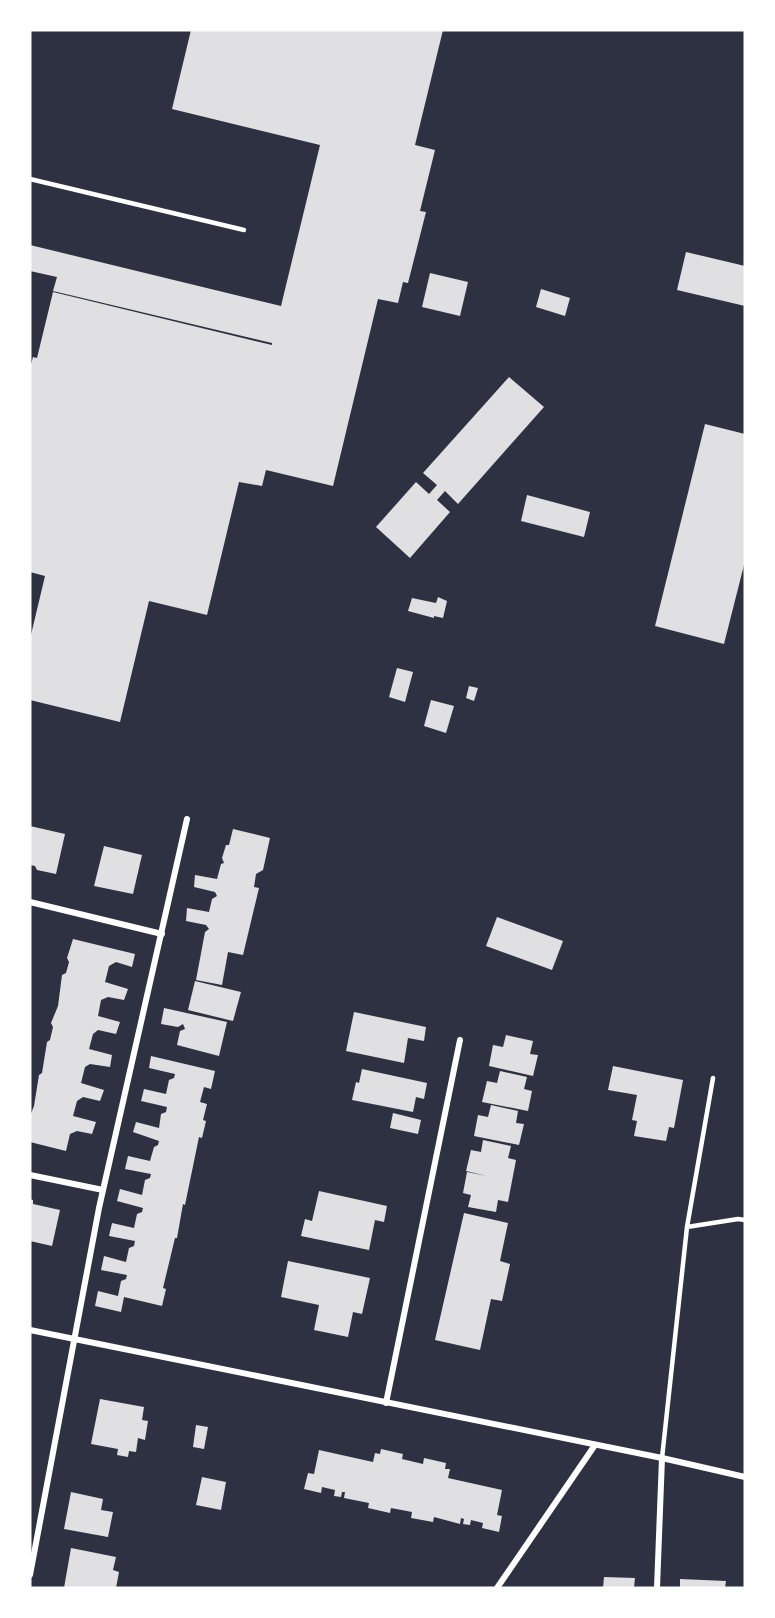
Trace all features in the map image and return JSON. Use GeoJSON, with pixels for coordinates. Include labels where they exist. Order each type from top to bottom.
{"type":"FeatureCollection","features":[{"type":"Feature","properties":{"kind":"street"},"geometry":{"type":"LineString","coordinates":[[30,1575],[103,1190],[187,819]]}},
{"type":"Feature","properties":{"kind":"street"},"geometry":{"type":"LineString","coordinates":[[30,902],[162,934]]}},
{"type":"Feature","properties":{"kind":"street"},"geometry":{"type":"LineString","coordinates":[[386,1402],[460,1040]]}},
{"type":"Feature","properties":{"kind":"street"},"geometry":{"type":"LineString","coordinates":[[30,1175],[103,1190]]}},
{"type":"Feature","properties":{"kind":"street"},"geometry":{"type":"LineString","coordinates":[[30,1330],[595,1444],[745,1477]]}},
{"type":"Feature","properties":{"kind":"street"},"geometry":{"type":"LineString","coordinates":[[497,1588],[595,1444]]}},
{"type":"Feature","properties":{"kind":"street"},"geometry":{"type":"LineString","coordinates":[[657,1588],[662,1458]]}},
{"type":"Feature","properties":{"kind":"lane"},"geometry":{"type":"LineString","coordinates":[[30,179],[244,230]]}},
{"type":"Feature","properties":{"kind":"lane"},"geometry":{"type":"LineString","coordinates":[[662,1458],[687,1227],[712,1078]]}},
{"type":"Feature","properties":{"kind":"lane"},"geometry":{"type":"LineString","coordinates":[[687,1227],[738,1218],[745,1220]]}},
{"type":"Feature","properties":{"kind":"building"},"geometry":{"type":"Polygon","coordinates":[[[191,30],[443,30],[415,145],[435,150],[420,211],[426,212],[408,283],[403,282],[398,303],[378,299],[333,486],[266,470],[262,486],[239,482],[207,615],[149,601],[120,722],[30,700],[30,639],[45,576],[30,572],[30,368],[33,357],[37,358],[53,292],[272,345],[272,343],[53,291],[57,277],[30,271],[30,245],[281,306],[320,145],[172,109],[191,30]]]}},
{"type":"Feature","properties":{"kind":"building"},"geometry":{"type":"Polygon","coordinates":[[[686,252],[745,266],[745,306],[677,290],[686,252]]]}},
{"type":"Feature","properties":{"kind":"building"},"geometry":{"type":"Polygon","coordinates":[[[430,273],[468,282],[460,316],[422,307],[430,273]]]}},
{"type":"Feature","properties":{"kind":"building"},"geometry":{"type":"Polygon","coordinates":[[[541,289],[570,298],[565,316],[536,307],[541,289]]]}},
{"type":"Feature","properties":{"kind":"building"},"geometry":{"type":"Polygon","coordinates":[[[509,377],[544,407],[458,504],[445,491],[437,500],[450,512],[410,558],[376,527],[416,482],[429,494],[437,485],[423,473],[509,377]]]}},
{"type":"Feature","properties":{"kind":"building"},"geometry":{"type":"Polygon","coordinates":[[[705,424],[745,434],[745,561],[724,644],[655,626],[705,424]]]}},
{"type":"Feature","properties":{"kind":"building"},"geometry":{"type":"Polygon","coordinates":[[[527,495],[590,512],[584,537],[521,521],[527,495]]]}},
{"type":"Feature","properties":{"kind":"building"},"geometry":{"type":"Polygon","coordinates":[[[438,597],[447,601],[443,618],[408,611],[412,598],[436,603],[438,597]]]}},
{"type":"Feature","properties":{"kind":"building"},"geometry":{"type":"Polygon","coordinates":[[[397,668],[413,672],[405,702],[389,697],[397,668]]]}},
{"type":"Feature","properties":{"kind":"building"},"geometry":{"type":"Polygon","coordinates":[[[469,686],[478,688],[474,701],[466,698],[469,686]]]}},
{"type":"Feature","properties":{"kind":"building"},"geometry":{"type":"Polygon","coordinates":[[[431,700],[454,706],[446,733],[424,726],[431,700]]]}},
{"type":"Feature","properties":{"kind":"building"},"geometry":{"type":"Polygon","coordinates":[[[30,826],[65,834],[56,874],[37,870],[35,866],[30,865],[30,826]]]}},
{"type":"Feature","properties":{"kind":"building"},"geometry":{"type":"Polygon","coordinates":[[[233,829],[270,838],[263,870],[256,874],[254,887],[259,888],[243,955],[228,952],[222,985],[196,980],[205,932],[209,929],[206,925],[186,921],[187,908],[209,912],[212,899],[217,896],[215,892],[194,887],[195,875],[217,879],[233,829]]]}},
{"type":"Feature","properties":{"kind":"building"},"geometry":{"type":"Polygon","coordinates":[[[104,846],[142,855],[133,894],[94,886],[104,846]]]}},
{"type":"Feature","properties":{"kind":"building"},"geometry":{"type":"Polygon","coordinates":[[[497,917],[563,941],[552,970],[486,946],[497,917]]]}},
{"type":"Feature","properties":{"kind":"building"},"geometry":{"type":"Polygon","coordinates":[[[73,939],[135,954],[132,967],[116,962],[109,966],[105,982],[128,989],[124,1000],[108,997],[101,1000],[98,1016],[120,1022],[116,1034],[98,1030],[93,1034],[89,1049],[112,1055],[110,1067],[90,1064],[85,1067],[81,1083],[104,1090],[100,1101],[83,1097],[77,1101],[73,1116],[96,1122],[92,1134],[77,1131],[70,1134],[66,1151],[30,1142],[30,1116],[39,1075],[42,1073],[47,1042],[50,1040],[53,1027],[51,1023],[58,1006],[62,975],[66,973],[69,962],[67,958],[73,939]]]}},
{"type":"Feature","properties":{"kind":"building"},"geometry":{"type":"Polygon","coordinates":[[[195,981],[241,992],[233,1021],[188,1010],[195,981]]]}},
{"type":"Feature","properties":{"kind":"building"},"geometry":{"type":"Polygon","coordinates":[[[164,1008],[227,1022],[219,1056],[177,1045],[180,1031],[185,1029],[183,1024],[178,1027],[161,1024],[164,1008]]]}},
{"type":"Feature","properties":{"kind":"building"},"geometry":{"type":"Polygon","coordinates":[[[354,1012],[426,1027],[424,1041],[408,1038],[404,1063],[346,1051],[354,1012]]]}},
{"type":"Feature","properties":{"kind":"building"},"geometry":{"type":"Polygon","coordinates":[[[506,1035],[533,1041],[530,1054],[538,1055],[533,1076],[489,1066],[493,1045],[503,1047],[506,1035]]]}},
{"type":"Feature","properties":{"kind":"building"},"geometry":{"type":"Polygon","coordinates":[[[151,1056],[215,1071],[211,1089],[204,1087],[200,1102],[207,1104],[203,1120],[206,1121],[202,1138],[199,1137],[185,1205],[183,1204],[177,1238],[175,1238],[163,1288],[166,1289],[162,1306],[124,1297],[121,1312],[95,1306],[98,1291],[118,1296],[121,1281],[126,1279],[127,1275],[101,1270],[104,1256],[126,1262],[129,1248],[134,1246],[135,1241],[109,1236],[112,1223],[134,1228],[137,1214],[142,1212],[143,1208],[117,1201],[120,1189],[142,1195],[145,1180],[150,1178],[151,1174],[125,1169],[128,1156],[150,1161],[154,1147],[159,1141],[133,1132],[136,1122],[159,1128],[161,1114],[166,1112],[167,1107],[141,1101],[144,1089],[166,1094],[169,1080],[174,1078],[175,1074],[149,1068],[151,1056]]]}},
{"type":"Feature","properties":{"kind":"building"},"geometry":{"type":"Polygon","coordinates":[[[613,1066],[683,1080],[674,1128],[669,1127],[666,1141],[634,1136],[637,1121],[632,1120],[637,1095],[608,1090],[613,1066]]]}},
{"type":"Feature","properties":{"kind":"building"},"geometry":{"type":"Polygon","coordinates":[[[362,1069],[427,1083],[424,1099],[416,1097],[413,1112],[352,1100],[362,1069]]]}},
{"type":"Feature","properties":{"kind":"building"},"geometry":{"type":"Polygon","coordinates":[[[500,1071],[527,1077],[524,1089],[532,1091],[528,1111],[482,1102],[487,1081],[497,1083],[500,1071]]]}},
{"type":"Feature","properties":{"kind":"building"},"geometry":{"type":"Polygon","coordinates":[[[491,1105],[518,1111],[516,1123],[524,1124],[519,1145],[474,1136],[478,1115],[488,1117],[491,1105]]]}},
{"type":"Feature","properties":{"kind":"building"},"geometry":{"type":"Polygon","coordinates":[[[393,1113],[421,1120],[418,1134],[390,1128],[393,1113]]]}},
{"type":"Feature","properties":{"kind":"building"},"geometry":{"type":"Polygon","coordinates":[[[483,1140],[511,1146],[508,1158],[516,1160],[508,1202],[498,1200],[496,1212],[468,1207],[471,1195],[463,1193],[467,1172],[487,1176],[466,1171],[471,1150],[481,1152],[483,1140]]]}},
{"type":"Feature","properties":{"kind":"building"},"geometry":{"type":"Polygon","coordinates":[[[319,1191],[387,1206],[384,1222],[375,1220],[369,1250],[301,1236],[305,1219],[312,1221],[319,1191]]]}},
{"type":"Feature","properties":{"kind":"building"},"geometry":{"type":"Polygon","coordinates":[[[30,1199],[33,1200],[33,1204],[60,1210],[52,1246],[30,1241],[30,1199]]]}},
{"type":"Feature","properties":{"kind":"building"},"geometry":{"type":"Polygon","coordinates":[[[464,1213],[508,1223],[500,1261],[510,1264],[502,1301],[491,1299],[480,1350],[435,1340],[464,1213]]]}},
{"type":"Feature","properties":{"kind":"building"},"geometry":{"type":"Polygon","coordinates":[[[288,1261],[370,1278],[362,1314],[353,1312],[348,1337],[314,1330],[319,1305],[281,1297],[288,1261]]]}},
{"type":"Feature","properties":{"kind":"building"},"geometry":{"type":"Polygon","coordinates":[[[100,1399],[144,1407],[142,1420],[148,1421],[145,1440],[138,1438],[136,1452],[129,1451],[128,1457],[117,1455],[118,1449],[91,1444],[100,1399]]]}},
{"type":"Feature","properties":{"kind":"building"},"geometry":{"type":"Polygon","coordinates":[[[196,1425],[208,1427],[204,1449],[193,1447],[196,1425]]]}},
{"type":"Feature","properties":{"kind":"building"},"geometry":{"type":"Polygon","coordinates":[[[381,1449],[403,1454],[402,1459],[423,1464],[424,1458],[446,1463],[445,1469],[450,1469],[448,1478],[502,1490],[497,1515],[502,1516],[499,1532],[482,1528],[483,1523],[471,1520],[470,1525],[463,1524],[464,1519],[461,1518],[460,1524],[434,1517],[433,1522],[411,1518],[412,1512],[391,1508],[390,1513],[368,1508],[369,1503],[344,1498],[345,1492],[342,1492],[341,1497],[334,1496],[335,1490],[322,1487],[321,1493],[304,1489],[308,1473],[314,1474],[319,1450],[373,1462],[375,1453],[380,1454],[381,1449]]]}},
{"type":"Feature","properties":{"kind":"building"},"geometry":{"type":"Polygon","coordinates":[[[202,1477],[226,1482],[221,1510],[196,1505],[202,1477]]]}},
{"type":"Feature","properties":{"kind":"building"},"geometry":{"type":"Polygon","coordinates":[[[71,1492],[103,1499],[101,1510],[113,1512],[108,1537],[64,1529],[71,1492]]]}},
{"type":"Feature","properties":{"kind":"building"},"geometry":{"type":"Polygon","coordinates":[[[71,1548],[116,1557],[113,1570],[119,1572],[116,1588],[64,1588],[71,1548]]]}},
{"type":"Feature","properties":{"kind":"building"},"geometry":{"type":"Polygon","coordinates":[[[604,1577],[635,1578],[634,1588],[603,1588],[604,1577]]]}},
{"type":"Feature","properties":{"kind":"building"},"geometry":{"type":"Polygon","coordinates":[[[680,1579],[726,1581],[725,1588],[680,1588],[680,1579]]]}}]}
